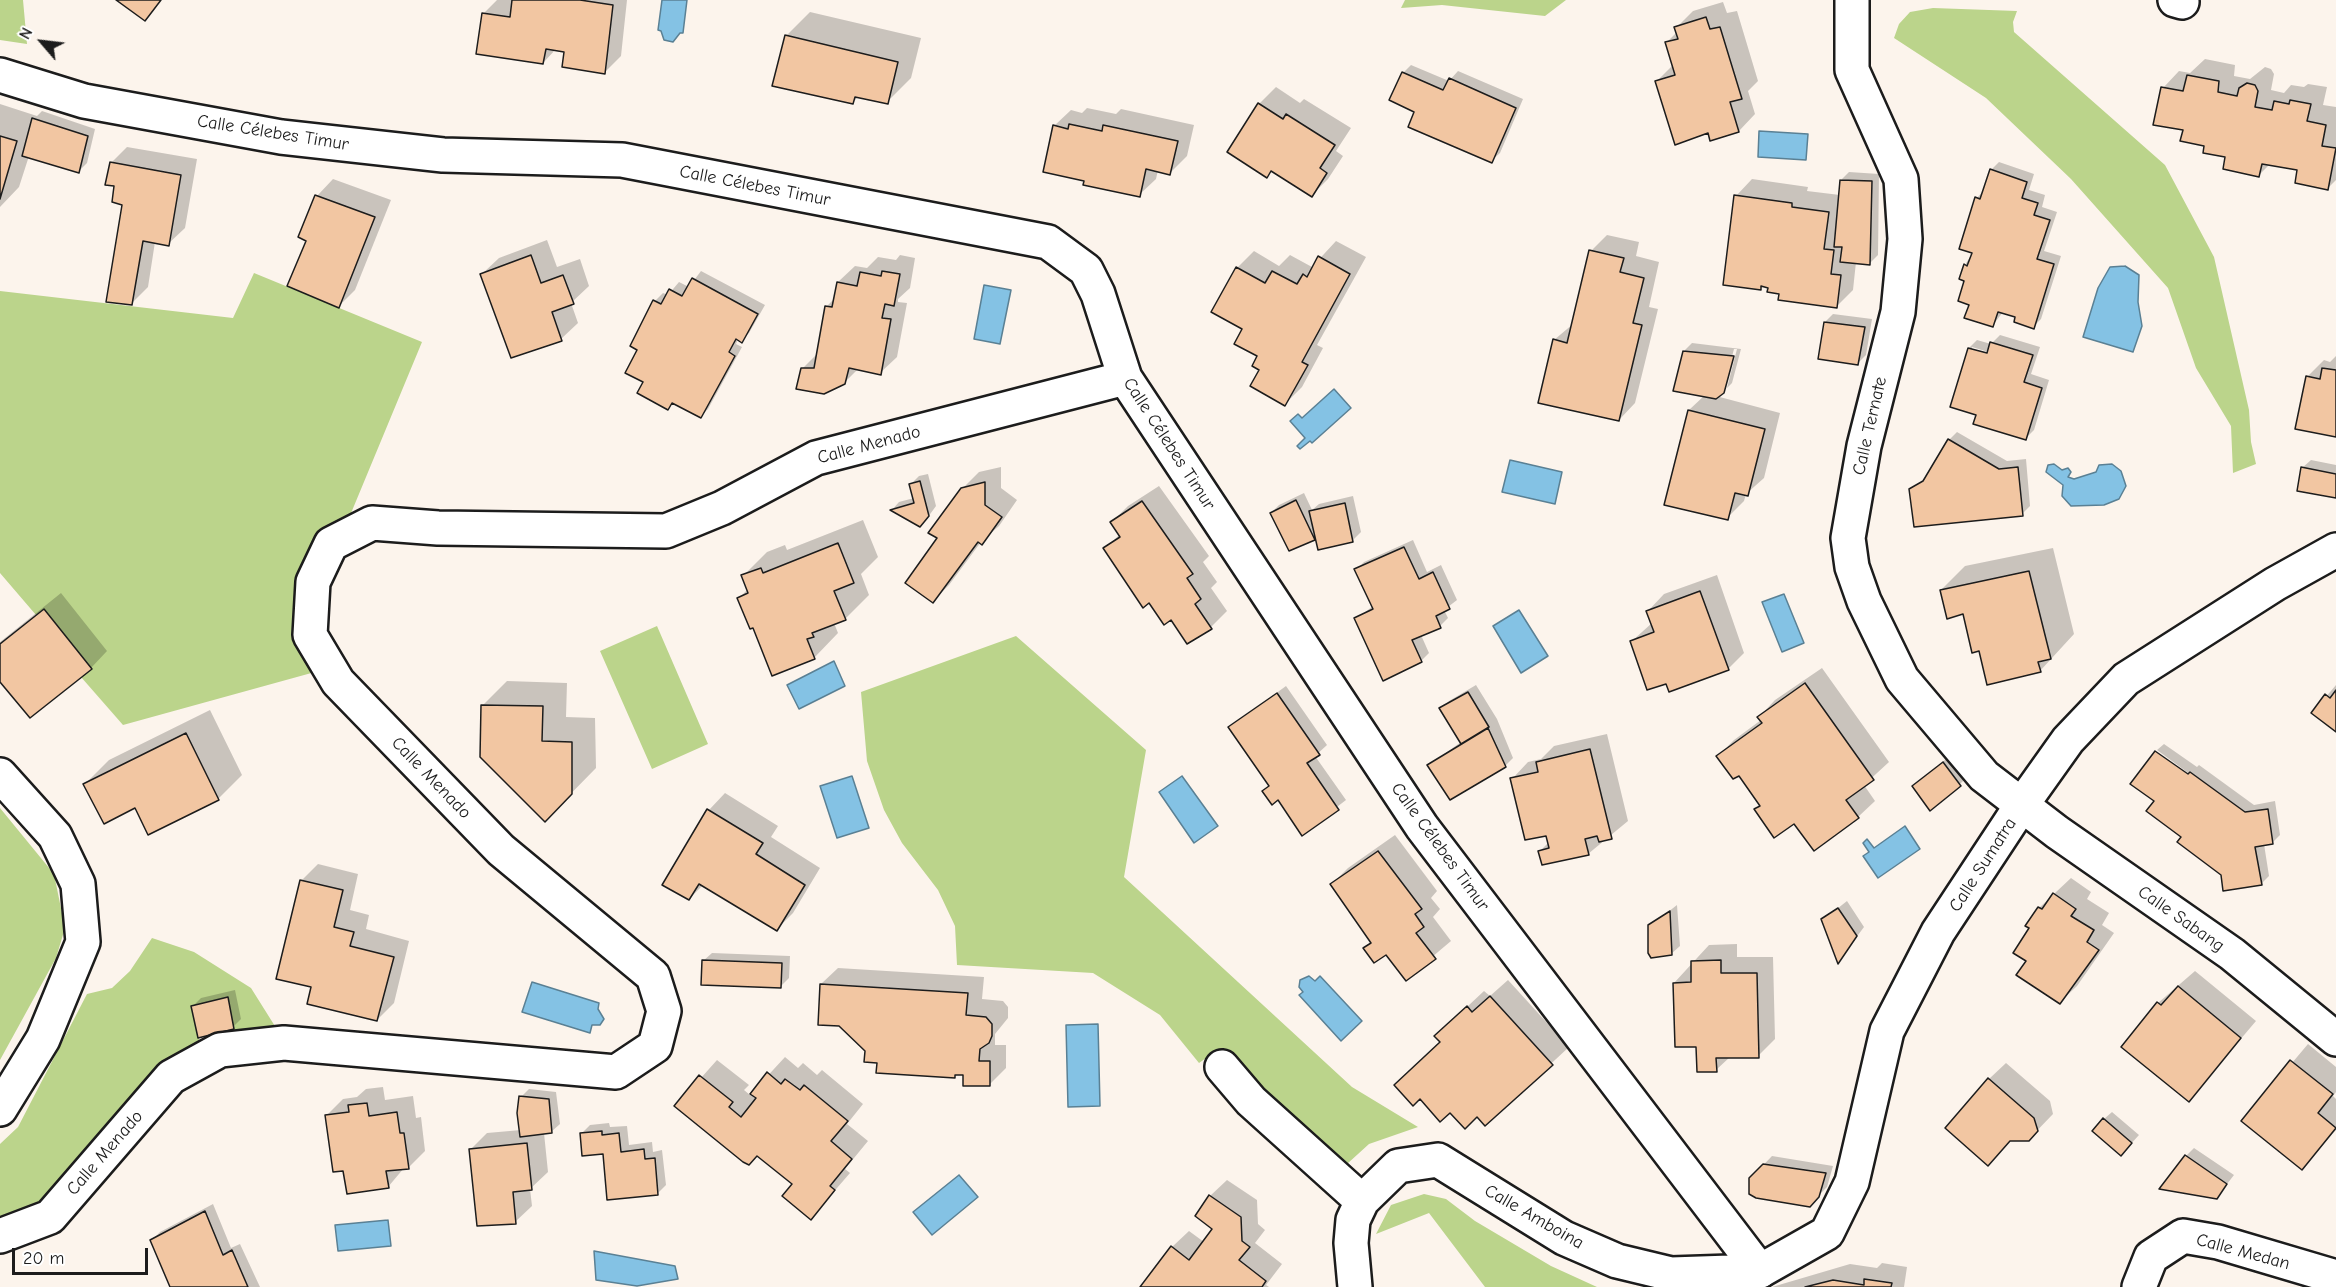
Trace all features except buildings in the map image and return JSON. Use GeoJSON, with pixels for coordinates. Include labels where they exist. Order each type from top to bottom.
{"type":"FeatureCollection","features":[{"type":"Feature","properties":{"kind":"street","name":"Calle Ternate"},"geometry":{"type":"LineString","coordinates":[[1852,0],[1852,70],[1900,179],[1905,239],[1898,312],[1864,446],[1848,538],[1852,567],[1864,602],[1902,679],[1984,776],[2021,806]]}},
{"type":"Feature","properties":{"kind":"street","name":"Calle Célebes Timur"},"geometry":{"type":"LineString","coordinates":[[0,75],[84,101],[281,137],[442,155],[622,160],[1048,242],[1086,270],[1098,294],[1105,323],[1125,378],[1422,827],[1760,1272]]}},
{"type":"Feature","properties":{"kind":"street","name":"Calle Menado"},"geometry":{"type":"LineString","coordinates":[[0,1236],[50,1217],[171,1077],[220,1050],[284,1043],[616,1072],[655,1046],[664,1011],[653,976],[501,850],[338,682],[310,635],[313,582],[331,544],[372,523],[438,528],[666,531],[722,508],[816,458],[1125,378]]}},
{"type":"Feature","properties":{"kind":"street","name":"Calle Sumatra"},"geometry":{"type":"LineString","coordinates":[[1760,1272],[1827,1233],[1852,1182],[1887,1032],[1938,932],[2021,806],[2068,740],[2126,679],[2275,584],[2336,550]]}},
{"type":"Feature","properties":{"kind":"street"},"geometry":{"type":"LineString","coordinates":[[0,775],[54,836],[78,884],[83,942],[43,1039],[0,1109]]}},
{"type":"Feature","properties":{"kind":"street","name":"Calle Sabang"},"geometry":{"type":"LineString","coordinates":[[2021,806],[2232,954],[2336,1039]]}},
{"type":"Feature","properties":{"kind":"street"},"geometry":{"type":"LineString","coordinates":[[1222,1067],[1251,1101],[1362,1201]]}},
{"type":"Feature","properties":{"kind":"street","name":"Calle Amboina"},"geometry":{"type":"LineString","coordinates":[[1355,1287],[1351,1243],[1353,1220],[1362,1201],[1398,1166],[1438,1160],[1564,1238],[1617,1261],[1671,1274],[1760,1272]]}},
{"type":"Feature","properties":{"kind":"street","name":"Calle Medan"},"geometry":{"type":"LineString","coordinates":[[2139,1287],[2151,1257],[2182,1236],[2218,1242],[2336,1277]]}},
{"type":"Feature","properties":{"kind":"green space"},"geometry":{"type":"Polygon","coordinates":[[[0,0],[23,0],[27,44],[0,40],[0,0]]]}},
{"type":"Feature","properties":{"kind":"green space"},"geometry":{"type":"Polygon","coordinates":[[[1405,0],[1566,0],[1545,16],[1442,5],[1401,8],[1405,0]]]}},
{"type":"Feature","properties":{"kind":"green space"},"geometry":{"type":"Polygon","coordinates":[[[1933,8],[2017,11],[2013,22],[2014,32],[2165,165],[2214,257],[2249,410],[2251,442],[2256,464],[2233,473],[2231,426],[2196,368],[2168,288],[2071,179],[1986,98],[1894,38],[1899,24],[1910,12],[1933,8]]]}},
{"type":"Feature","properties":{"kind":"green space"},"geometry":{"type":"Polygon","coordinates":[[[254,273],[422,342],[349,518],[324,535],[315,672],[123,725],[81,677],[44,609],[36,615],[0,573],[0,291],[233,318],[254,273]]]}},
{"type":"Feature","properties":{"kind":"green space"},"geometry":{"type":"Polygon","coordinates":[[[657,626],[708,744],[652,769],[600,651],[657,626]]]}},
{"type":"Feature","properties":{"kind":"green space"},"geometry":{"type":"Polygon","coordinates":[[[1016,636],[1146,750],[1124,877],[1352,1087],[1418,1127],[1369,1144],[1347,1164],[1246,1080],[1233,1054],[1216,1051],[1199,1063],[1160,1015],[1093,973],[957,965],[955,926],[938,890],[902,843],[884,810],[867,761],[861,692],[1016,636]]]}},
{"type":"Feature","properties":{"kind":"green space"},"geometry":{"type":"Polygon","coordinates":[[[0,808],[54,874],[65,928],[56,958],[0,1060],[0,808]]]}},
{"type":"Feature","properties":{"kind":"green space"},"geometry":{"type":"Polygon","coordinates":[[[152,938],[194,952],[251,988],[278,1031],[235,1035],[227,997],[191,1006],[200,1043],[175,1056],[149,1076],[52,1194],[27,1211],[0,1217],[0,1144],[18,1127],[87,994],[112,988],[130,971],[152,938]]]}},
{"type":"Feature","properties":{"kind":"green space"},"geometry":{"type":"Polygon","coordinates":[[[1424,1194],[1446,1199],[1475,1221],[1551,1266],[1597,1287],[1485,1287],[1429,1213],[1376,1234],[1391,1205],[1424,1194]]]}},
{"type":"Feature","properties":{"kind":"water"},"geometry":{"type":"Polygon","coordinates":[[[662,0],[687,0],[683,33],[680,33],[673,42],[664,40],[661,31],[658,30],[662,0]]]}},
{"type":"Feature","properties":{"kind":"water"},"geometry":{"type":"Polygon","coordinates":[[[1759,131],[1808,134],[1806,160],[1758,157],[1759,131]]]}},
{"type":"Feature","properties":{"kind":"water"},"geometry":{"type":"Polygon","coordinates":[[[2125,266],[2139,275],[2138,302],[2142,326],[2133,352],[2083,337],[2098,288],[2110,267],[2125,266]]]}},
{"type":"Feature","properties":{"kind":"water"},"geometry":{"type":"Polygon","coordinates":[[[984,285],[1011,290],[1000,344],[974,339],[984,285]]]}},
{"type":"Feature","properties":{"kind":"water"},"geometry":{"type":"Polygon","coordinates":[[[1334,389],[1351,408],[1312,443],[1310,441],[1300,449],[1297,446],[1305,438],[1290,421],[1298,414],[1302,418],[1334,389]]]}},
{"type":"Feature","properties":{"kind":"water"},"geometry":{"type":"Polygon","coordinates":[[[1510,460],[1562,472],[1555,504],[1502,492],[1510,460]]]}},
{"type":"Feature","properties":{"kind":"water"},"geometry":{"type":"Polygon","coordinates":[[[2054,464],[2062,470],[2068,468],[2071,472],[2068,477],[2074,479],[2096,472],[2099,465],[2112,464],[2121,471],[2126,486],[2119,499],[2104,505],[2071,506],[2062,496],[2063,485],[2046,472],[2048,465],[2054,464]]]}},
{"type":"Feature","properties":{"kind":"water"},"geometry":{"type":"Polygon","coordinates":[[[1784,594],[1804,643],[1782,652],[1762,602],[1784,594]]]}},
{"type":"Feature","properties":{"kind":"water"},"geometry":{"type":"Polygon","coordinates":[[[1519,610],[1548,656],[1521,673],[1493,626],[1519,610]]]}},
{"type":"Feature","properties":{"kind":"water"},"geometry":{"type":"Polygon","coordinates":[[[834,661],[845,686],[799,709],[787,685],[834,661]]]}},
{"type":"Feature","properties":{"kind":"water"},"geometry":{"type":"Polygon","coordinates":[[[852,776],[869,828],[837,838],[820,786],[852,776]]]}},
{"type":"Feature","properties":{"kind":"water"},"geometry":{"type":"Polygon","coordinates":[[[1182,776],[1218,826],[1194,843],[1159,792],[1182,776]]]}},
{"type":"Feature","properties":{"kind":"water"},"geometry":{"type":"Polygon","coordinates":[[[1905,826],[1920,849],[1878,878],[1863,856],[1869,852],[1863,843],[1867,839],[1874,848],[1905,826]]]}},
{"type":"Feature","properties":{"kind":"water"},"geometry":{"type":"Polygon","coordinates":[[[1309,976],[1315,981],[1320,976],[1362,1021],[1341,1041],[1299,995],[1303,992],[1299,987],[1300,980],[1309,976]]]}},
{"type":"Feature","properties":{"kind":"water"},"geometry":{"type":"Polygon","coordinates":[[[532,982],[599,1003],[598,1009],[604,1019],[600,1025],[592,1025],[590,1033],[522,1012],[532,982]]]}},
{"type":"Feature","properties":{"kind":"water"},"geometry":{"type":"Polygon","coordinates":[[[1098,1024],[1100,1106],[1068,1107],[1066,1025],[1098,1024]]]}},
{"type":"Feature","properties":{"kind":"water"},"geometry":{"type":"Polygon","coordinates":[[[959,1175],[978,1197],[932,1235],[913,1212],[959,1175]]]}},
{"type":"Feature","properties":{"kind":"water"},"geometry":{"type":"Polygon","coordinates":[[[388,1220],[391,1246],[338,1251],[335,1225],[388,1220]]]}},
{"type":"Feature","properties":{"kind":"water"},"geometry":{"type":"Polygon","coordinates":[[[594,1251],[675,1266],[678,1279],[637,1286],[596,1280],[594,1251]]]}}]}
